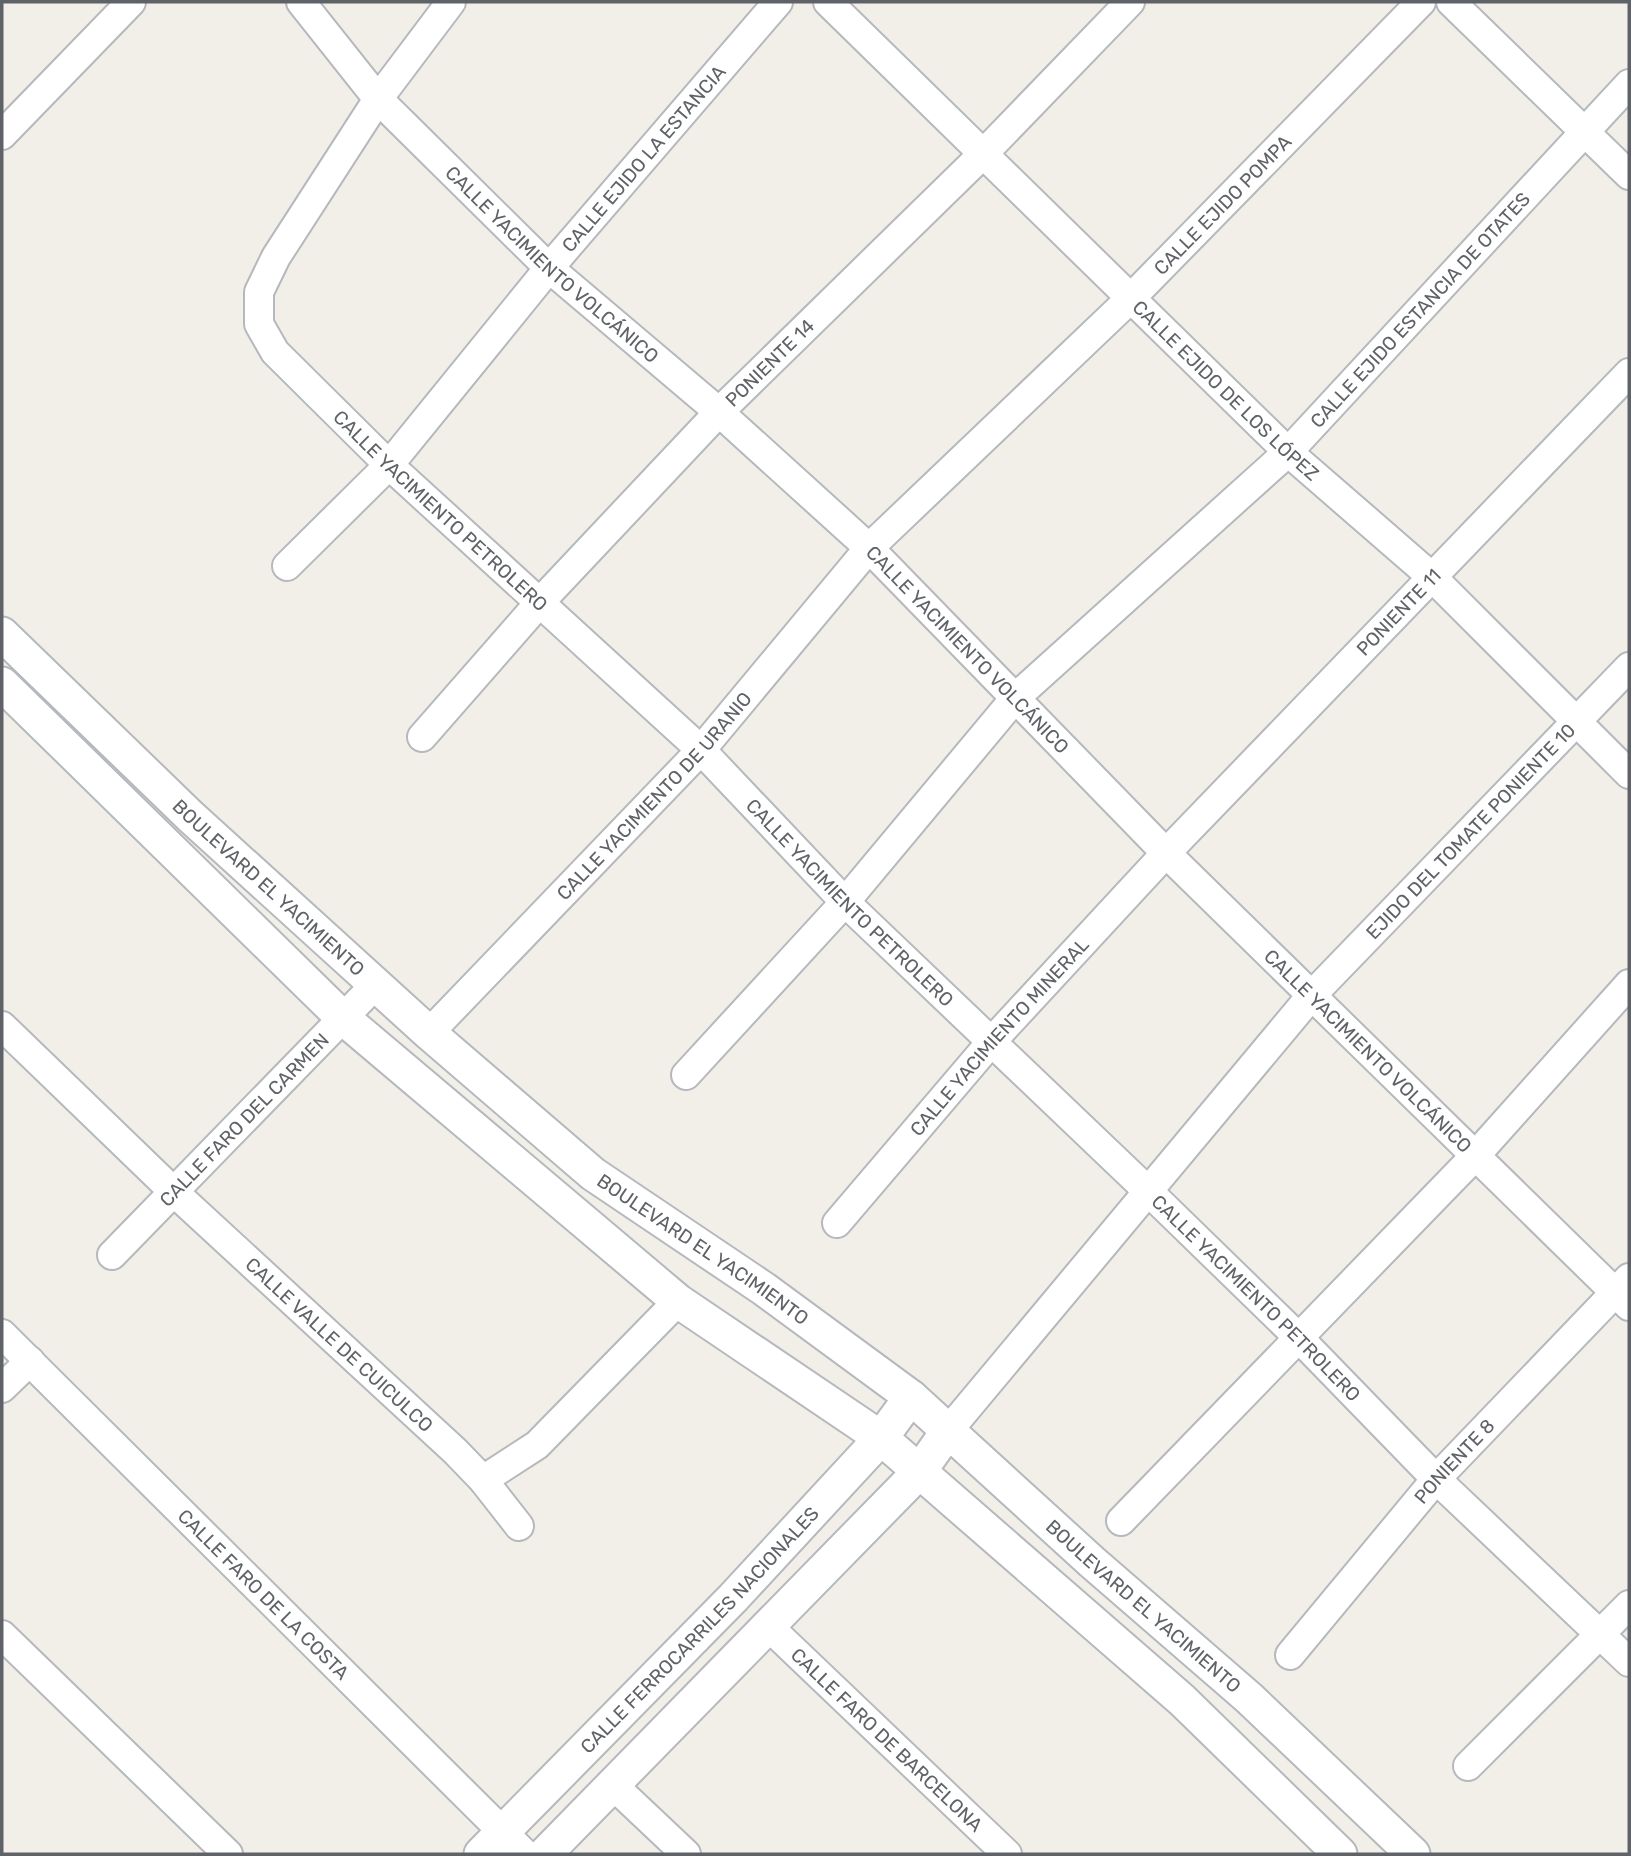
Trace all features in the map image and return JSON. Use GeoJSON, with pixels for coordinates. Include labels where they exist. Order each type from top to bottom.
{"type":"FeatureCollection","features":[{"type":"Feature","properties":{"kind":"street","name":"CALLE YACIMIENTO VOLCÁNICO"},"geometry":{"type":"LineString","coordinates":[[301,2],[378,99],[549,268],[719,412],[869,548],[1166,853],[1311,996],[1475,1156],[1624,1292]]}},
{"type":"Feature","properties":{"kind":"street","name":"CALLE YACIMIENTO PETROLERO"},"geometry":{"type":"LineString","coordinates":[[451,2],[378,99],[276,257],[259,292],[259,324],[275,352],[389,465],[541,601],[701,750],[845,902],[1150,1192],[1300,1339],[1436,1479],[1629,1662]]}},
{"type":"Feature","properties":{"kind":"street","name":"CALLE EJIDO LA ESTANCIA"},"geometry":{"type":"LineString","coordinates":[[287,566],[389,465],[549,268],[778,2]]}},
{"type":"Feature","properties":{"kind":"street","name":"CALLE EJIDO DE LOS LÓPEZ"},"geometry":{"type":"LineString","coordinates":[[828,2],[1288,452],[1432,577],[1574,722],[1629,774]]}},
{"type":"Feature","properties":{"kind":"street","name":"PONIENTE 14"},"geometry":{"type":"LineString","coordinates":[[422,737],[541,601],[719,412],[983,154],[1130,2]]}},
{"type":"Feature","properties":{"kind":"street","name":"CALLE EJIDO POMPA"},"geometry":{"type":"LineString","coordinates":[[869,548],[1131,298],[1421,2]]}},
{"type":"Feature","properties":{"kind":"street"},"geometry":{"type":"LineString","coordinates":[[1451,2],[1629,175]]}},
{"type":"Feature","properties":{"kind":"street"},"geometry":{"type":"LineString","coordinates":[[2,135],[124,4]]}},
{"type":"Feature","properties":{"kind":"street","name":"CALLE EJIDO ESTANCIA DE OTATES"},"geometry":{"type":"LineString","coordinates":[[686,1075],[845,902],[1016,697],[1288,452],[1629,84]]}},
{"type":"Feature","properties":{"kind":"street","name":"PONIENTE 11"},"geometry":{"type":"LineString","coordinates":[[1166,853],[1629,373]]}},
{"type":"Feature","properties":{"kind":"street","name":"CALLE YACIMIENTO DE URANIO"},"geometry":{"type":"LineString","coordinates":[[429,1033],[701,750],[869,548]]}},
{"type":"Feature","properties":{"kind":"street","name":"BOULEVARD EL YACIMIENTO"},"geometry":{"type":"LineString","coordinates":[[2,634],[190,816],[429,1033],[593,1174],[764,1289],[911,1397],[1249,1698],[1413,1854]]}},
{"type":"Feature","properties":{"kind":"street","name":"EJIDO DEL TOMATE PONIENTE 10"},"geometry":{"type":"LineString","coordinates":[[948,1431],[1311,996],[1629,667]]}},
{"type":"Feature","properties":{"kind":"street","name":"BOULEVARD EL YACIMIENTO"},"geometry":{"type":"LineString","coordinates":[[2,684],[343,1018],[678,1301],[881,1438],[1182,1700],[1340,1854]]}},
{"type":"Feature","properties":{"kind":"street","name":"CALLE YACIMIENTO MINERAL"},"geometry":{"type":"LineString","coordinates":[[836,1223],[992,1041],[1166,853]]}},
{"type":"Feature","properties":{"kind":"street","name":"CALLE FARO DEL CARMEN"},"geometry":{"type":"LineString","coordinates":[[112,1255],[376,984]]}},
{"type":"Feature","properties":{"kind":"street"},"geometry":{"type":"LineString","coordinates":[[1121,1521],[1475,1156],[1629,984]]}},
{"type":"Feature","properties":{"kind":"street","name":"CALLE VALLE DE CUICULCO"},"geometry":{"type":"LineString","coordinates":[[2,1026],[175,1193],[483,1480],[519,1526]]}},
{"type":"Feature","properties":{"kind":"street","name":"PONIENTE 8"},"geometry":{"type":"LineString","coordinates":[[1290,1655],[1436,1479],[1624,1292]]}},
{"type":"Feature","properties":{"kind":"street"},"geometry":{"type":"LineString","coordinates":[[483,1480],[537,1444],[678,1301]]}},
{"type":"Feature","properties":{"kind":"street","name":"CALLE FARO DE LA COSTA"},"geometry":{"type":"LineString","coordinates":[[2,1334],[491,1843],[526,1854]]}},
{"type":"Feature","properties":{"kind":"street"},"geometry":{"type":"LineString","coordinates":[[2,1388],[30,1361]]}},
{"type":"Feature","properties":{"kind":"street","name":"CALLE FERROCARRILES NACIONALES"},"geometry":{"type":"LineString","coordinates":[[491,1843],[733,1598],[881,1438],[911,1397]]}},
{"type":"Feature","properties":{"kind":"street"},"geometry":{"type":"LineString","coordinates":[[545,1854],[919,1472],[948,1431]]}},
{"type":"Feature","properties":{"kind":"street"},"geometry":{"type":"LineString","coordinates":[[1468,1766],[1629,1605]]}},
{"type":"Feature","properties":{"kind":"street","name":"CALLE FARO DE BARCELONA"},"geometry":{"type":"LineString","coordinates":[[767,1625],[1007,1854]]}},
{"type":"Feature","properties":{"kind":"street"},"geometry":{"type":"LineString","coordinates":[[2,1635],[228,1854]]}},
{"type":"Feature","properties":{"kind":"street"},"geometry":{"type":"LineString","coordinates":[[613,1785],[686,1854]]}}]}
